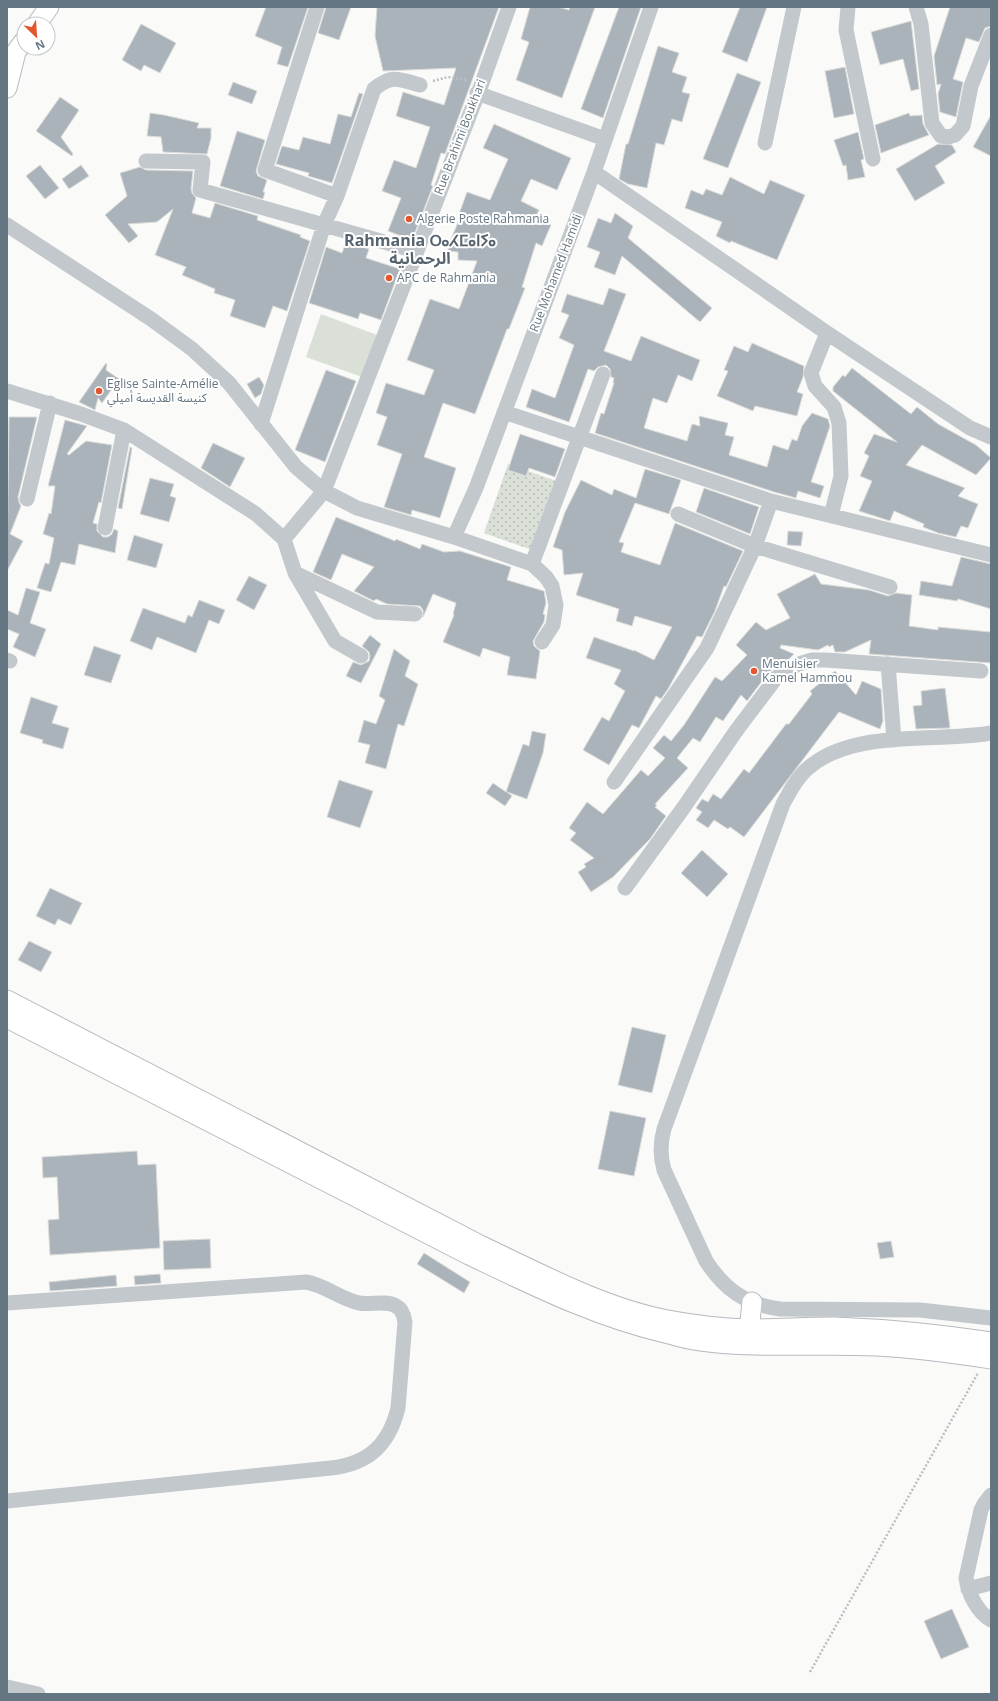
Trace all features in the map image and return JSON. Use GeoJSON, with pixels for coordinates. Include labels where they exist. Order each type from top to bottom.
{"type":"FeatureCollection","features":[{"type":"Feature","properties":{"kind":"main road"},"geometry":{"type":"LineString","coordinates":[[43,16],[49,7]]}},
{"type":"Feature","properties":{"kind":"main road"},"geometry":{"type":"LineString","coordinates":[[7,88],[16,52]]}},
{"type":"Feature","properties":{"kind":"main road"},"geometry":{"type":"LineString","coordinates":[[7,1000],[480,1245],[555,1280],[626,1309],[646,1315],[748,1337]]}},
{"type":"Feature","properties":{"kind":"main road"},"geometry":{"type":"LineString","coordinates":[[7,1018],[469,1255],[598,1314],[629,1324],[700,1341],[748,1337],[793,1327],[876,1329],[916,1332],[989,1353]]}},
{"type":"Feature","properties":{"kind":"main road"},"geometry":{"type":"LineString","coordinates":[[748,1337],[752,1302]]}},
{"type":"Feature","properties":{"kind":"street"},"geometry":{"type":"LineString","coordinates":[[317,7],[266,170],[336,196]]}},
{"type":"Feature","properties":{"kind":"street","name":"Rue Brahimi Boukhari"},"geometry":{"type":"LineString","coordinates":[[284,539],[324,491],[480,88],[509,7]]}},
{"type":"Feature","properties":{"kind":"street","name":"Rue Mohamed Hamidi"},"geometry":{"type":"LineString","coordinates":[[454,537],[476,488],[594,172],[651,7]]}},
{"type":"Feature","properties":{"kind":"street"},"geometry":{"type":"LineString","coordinates":[[765,143],[794,7]]}},
{"type":"Feature","properties":{"kind":"street"},"geometry":{"type":"LineString","coordinates":[[848,7],[846,30],[873,158]]}},
{"type":"Feature","properties":{"kind":"street"},"geometry":{"type":"LineString","coordinates":[[916,7],[921,24],[932,123],[941,136],[948,137],[955,135],[963,126],[971,86],[991,35]]}},
{"type":"Feature","properties":{"kind":"street"},"geometry":{"type":"LineString","coordinates":[[261,424],[324,225],[336,196],[374,89],[386,80],[399,79],[420,85]]}},
{"type":"Feature","properties":{"kind":"street"},"geometry":{"type":"LineString","coordinates":[[480,88],[605,139]]}},
{"type":"Feature","properties":{"kind":"street"},"geometry":{"type":"LineString","coordinates":[[146,161],[202,162],[200,190],[416,251]]}},
{"type":"Feature","properties":{"kind":"street"},"geometry":{"type":"LineString","coordinates":[[594,172],[827,333],[970,428],[991,437]]}},
{"type":"Feature","properties":{"kind":"street"},"geometry":{"type":"LineString","coordinates":[[7,225],[172,333],[206,361],[229,383],[296,467],[324,491],[357,508],[454,537],[532,564],[546,577],[552,586],[556,605],[553,625],[542,642]]}},
{"type":"Feature","properties":{"kind":"street"},"geometry":{"type":"LineString","coordinates":[[827,333],[812,369],[812,378],[815,386],[834,407],[840,423],[841,476],[831,516]]}},
{"type":"Feature","properties":{"kind":"street"},"geometry":{"type":"LineString","coordinates":[[532,564],[603,374]]}},
{"type":"Feature","properties":{"kind":"street"},"geometry":{"type":"LineString","coordinates":[[7,391],[50,403],[124,430],[256,514],[284,539],[295,573],[335,641],[361,656]]}},
{"type":"Feature","properties":{"kind":"street"},"geometry":{"type":"LineString","coordinates":[[27,499],[50,403]]}},
{"type":"Feature","properties":{"kind":"street"},"geometry":{"type":"LineString","coordinates":[[504,412],[580,436],[771,501],[991,555]]}},
{"type":"Feature","properties":{"kind":"street"},"geometry":{"type":"LineString","coordinates":[[105,528],[124,430]]}},
{"type":"Feature","properties":{"kind":"street"},"geometry":{"type":"LineString","coordinates":[[614,782],[707,648],[756,546],[771,501]]}},
{"type":"Feature","properties":{"kind":"street"},"geometry":{"type":"LineString","coordinates":[[678,514],[756,546],[890,587]]}},
{"type":"Feature","properties":{"kind":"street"},"geometry":{"type":"LineString","coordinates":[[295,573],[377,612],[415,614]]}},
{"type":"Feature","properties":{"kind":"street"},"geometry":{"type":"LineString","coordinates":[[625,888],[684,807],[736,731],[776,678],[787,670],[812,660],[981,671]]}},
{"type":"Feature","properties":{"kind":"street"},"geometry":{"type":"LineString","coordinates":[[888,664],[894,740]]}},
{"type":"Feature","properties":{"kind":"street"},"geometry":{"type":"LineString","coordinates":[[991,733],[894,740],[857,745],[830,753],[807,769],[790,791],[783,804],[662,1137],[661,1154],[664,1170],[706,1261],[714,1274],[725,1286],[752,1302],[766,1307],[780,1308],[920,1310],[991,1318]]}},
{"type":"Feature","properties":{"kind":"street"},"geometry":{"type":"LineString","coordinates":[[7,1303],[306,1282],[318,1284],[358,1303],[394,1305],[401,1310],[405,1322],[398,1408],[394,1422],[389,1434],[380,1446],[370,1455],[358,1462],[344,1466],[307,1471],[7,1501]]}},
{"type":"Feature","properties":{"kind":"street"},"geometry":{"type":"LineString","coordinates":[[991,1495],[981,1510],[967,1572],[968,1589],[982,1613],[991,1620]]}},
{"type":"Feature","properties":{"kind":"street"},"geometry":{"type":"LineString","coordinates":[[968,1589],[991,1583]]}},
{"type":"Feature","properties":{"kind":"street"},"geometry":{"type":"LineString","coordinates":[[7,1687],[38,1694]]}},
{"type":"Feature","properties":{"kind":"path"},"geometry":{"type":"LineString","coordinates":[[420,85],[448,77],[480,88]]}},
{"type":"Feature","properties":{"kind":"path"},"geometry":{"type":"LineString","coordinates":[[810,1672],[989,1353]]}},
{"type":"Feature","properties":{"kind":"shaded area"},"geometry":{"type":"Polygon","coordinates":[[[321,314],[377,335],[362,377],[306,357],[321,314]]]}},
{"type":"Feature","properties":{"kind":"shaded area"},"geometry":{"type":"Polygon","coordinates":[[[508,464],[559,482],[535,551],[484,533],[508,464]]]}},
{"type":"Feature","properties":{"kind":"building"},"geometry":{"type":"Polygon","coordinates":[[[266,7],[308,7],[288,67],[277,64],[282,47],[255,36],[266,7]]]}},
{"type":"Feature","properties":{"kind":"building"},"geometry":{"type":"Polygon","coordinates":[[[326,7],[351,7],[339,40],[318,33],[326,7]]]}},
{"type":"Feature","properties":{"kind":"building"},"geometry":{"type":"Polygon","coordinates":[[[377,7],[499,7],[445,154],[441,153],[431,185],[433,186],[412,240],[388,231],[401,198],[382,191],[394,160],[416,168],[430,127],[396,116],[403,92],[444,105],[456,68],[383,71],[375,36],[377,7]]]}},
{"type":"Feature","properties":{"kind":"building"},"geometry":{"type":"Polygon","coordinates":[[[530,7],[558,7],[569,10],[570,7],[595,7],[562,98],[516,80],[529,42],[521,39],[530,7]]]}},
{"type":"Feature","properties":{"kind":"building"},"geometry":{"type":"Polygon","coordinates":[[[619,7],[641,7],[603,118],[581,109],[619,7]]]}},
{"type":"Feature","properties":{"kind":"building"},"geometry":{"type":"Polygon","coordinates":[[[740,7],[767,7],[747,62],[722,52],[740,7]]]}},
{"type":"Feature","properties":{"kind":"building"},"geometry":{"type":"Polygon","coordinates":[[[950,7],[991,7],[991,26],[985,28],[979,42],[966,38],[953,79],[963,82],[956,117],[940,112],[938,94],[941,84],[937,85],[934,56],[950,7]]]}},
{"type":"Feature","properties":{"kind":"building"},"geometry":{"type":"Polygon","coordinates":[[[911,21],[919,89],[911,91],[903,59],[880,65],[871,32],[911,21]]]}},
{"type":"Feature","properties":{"kind":"building"},"geometry":{"type":"Polygon","coordinates":[[[141,24],[176,43],[160,73],[144,65],[141,71],[122,60],[141,24]]]}},
{"type":"Feature","properties":{"kind":"building"},"geometry":{"type":"Polygon","coordinates":[[[658,46],[679,53],[672,72],[687,77],[682,92],[690,94],[682,122],[672,119],[664,145],[656,143],[647,188],[628,184],[619,179],[626,144],[628,144],[658,46]]]}},
{"type":"Feature","properties":{"kind":"building"},"geometry":{"type":"Polygon","coordinates":[[[845,67],[854,114],[834,118],[825,71],[845,67]]]}},
{"type":"Feature","properties":{"kind":"building"},"geometry":{"type":"Polygon","coordinates":[[[737,73],[761,82],[728,168],[703,159],[737,73]]]}},
{"type":"Feature","properties":{"kind":"building"},"geometry":{"type":"Polygon","coordinates":[[[233,82],[257,91],[252,104],[228,95],[233,82]]]}},
{"type":"Feature","properties":{"kind":"building"},"geometry":{"type":"Polygon","coordinates":[[[359,93],[363,94],[332,183],[308,176],[309,173],[276,164],[282,146],[299,150],[303,137],[330,144],[338,114],[351,117],[359,93]]]}},
{"type":"Feature","properties":{"kind":"building"},"geometry":{"type":"Polygon","coordinates":[[[60,97],[79,110],[61,137],[73,154],[72,156],[36,131],[60,97]]]}},
{"type":"Feature","properties":{"kind":"building"},"geometry":{"type":"Polygon","coordinates":[[[150,113],[199,123],[197,128],[211,128],[211,138],[207,154],[163,152],[161,137],[147,136],[150,113]]]}},
{"type":"Feature","properties":{"kind":"building"},"geometry":{"type":"Polygon","coordinates":[[[909,113],[910,116],[922,115],[923,124],[929,135],[881,153],[875,125],[909,113]]]}},
{"type":"Feature","properties":{"kind":"building"},"geometry":{"type":"Polygon","coordinates":[[[991,115],[991,156],[973,147],[991,115]]]}},
{"type":"Feature","properties":{"kind":"building"},"geometry":{"type":"Polygon","coordinates":[[[494,124],[571,158],[557,190],[531,179],[521,201],[539,210],[535,218],[551,225],[542,246],[536,243],[522,287],[525,288],[509,329],[507,329],[475,414],[443,403],[424,457],[456,468],[440,518],[412,510],[411,515],[384,507],[402,454],[377,445],[387,417],[376,413],[386,383],[424,395],[434,370],[407,360],[430,299],[459,309],[477,261],[458,260],[458,252],[448,251],[449,244],[461,215],[459,214],[467,192],[490,200],[508,159],[483,148],[494,124]]]}},
{"type":"Feature","properties":{"kind":"building"},"geometry":{"type":"Polygon","coordinates":[[[237,131],[265,140],[256,171],[258,176],[267,180],[263,192],[265,192],[263,199],[220,186],[237,131]]]}},
{"type":"Feature","properties":{"kind":"building"},"geometry":{"type":"Polygon","coordinates":[[[858,132],[864,159],[861,160],[865,177],[848,180],[846,165],[843,166],[834,140],[858,132]]]}},
{"type":"Feature","properties":{"kind":"building"},"geometry":{"type":"Polygon","coordinates":[[[938,144],[952,145],[956,152],[935,166],[945,183],[915,201],[896,169],[938,144]]]}},
{"type":"Feature","properties":{"kind":"building"},"geometry":{"type":"Polygon","coordinates":[[[40,165],[59,188],[45,199],[26,176],[40,165]]]}},
{"type":"Feature","properties":{"kind":"building"},"geometry":{"type":"Polygon","coordinates":[[[81,165],[89,176],[69,189],[62,179],[81,165]]]}},
{"type":"Feature","properties":{"kind":"building"},"geometry":{"type":"Polygon","coordinates":[[[140,167],[146,170],[193,171],[191,189],[196,198],[192,213],[210,218],[215,203],[258,216],[257,220],[301,235],[300,237],[310,241],[287,311],[273,306],[265,328],[230,316],[235,300],[214,293],[215,289],[182,275],[186,267],[155,255],[173,209],[157,222],[128,224],[138,236],[129,243],[105,215],[127,196],[120,173],[140,167]]]}},
{"type":"Feature","properties":{"kind":"building"},"geometry":{"type":"Polygon","coordinates":[[[730,177],[764,194],[770,180],[805,195],[777,260],[731,241],[730,243],[716,236],[722,222],[685,208],[691,190],[703,195],[706,189],[722,195],[730,177]]]}},
{"type":"Feature","properties":{"kind":"building"},"geometry":{"type":"Polygon","coordinates":[[[615,213],[633,226],[628,238],[712,308],[700,322],[622,256],[615,275],[594,267],[600,252],[587,247],[598,218],[611,223],[615,213]]]}},
{"type":"Feature","properties":{"kind":"building"},"geometry":{"type":"Polygon","coordinates":[[[346,242],[369,249],[366,258],[400,269],[381,320],[360,313],[358,319],[309,303],[326,247],[342,253],[346,242]]]}},
{"type":"Feature","properties":{"kind":"building"},"geometry":{"type":"Polygon","coordinates":[[[609,288],[626,294],[604,351],[631,361],[641,336],[700,360],[692,381],[678,375],[667,403],[653,398],[644,428],[687,441],[692,424],[700,426],[699,416],[728,423],[725,435],[734,437],[729,455],[767,467],[773,445],[788,450],[792,439],[797,441],[802,426],[812,413],[828,419],[830,426],[811,482],[824,486],[820,498],[798,491],[796,498],[774,492],[595,433],[601,413],[604,414],[614,383],[614,378],[611,377],[610,369],[606,365],[598,367],[594,371],[588,369],[569,422],[526,407],[532,389],[555,398],[574,345],[559,338],[569,315],[561,312],[567,294],[603,305],[609,288]]]}},
{"type":"Feature","properties":{"kind":"building"},"geometry":{"type":"Polygon","coordinates":[[[752,343],[804,366],[803,377],[797,392],[803,394],[797,416],[755,406],[753,411],[717,396],[728,371],[724,370],[734,346],[748,352],[752,343]]]}},
{"type":"Feature","properties":{"kind":"building","name":"Eglise Sainte-Amélie كنيسة القديسة أميلي"},"geometry":{"type":"Polygon","coordinates":[[[106,363],[106,370],[119,379],[102,403],[98,398],[95,410],[79,402],[106,363]]]}},
{"type":"Feature","properties":{"kind":"building"},"geometry":{"type":"Polygon","coordinates":[[[852,368],[911,414],[917,407],[938,424],[976,445],[991,458],[976,475],[922,445],[906,465],[965,488],[958,496],[978,504],[968,528],[961,526],[956,537],[938,533],[923,527],[924,524],[894,511],[890,521],[859,511],[872,481],[860,476],[869,456],[864,453],[874,434],[897,442],[833,391],[833,387],[843,375],[845,377],[852,368]]]}},
{"type":"Feature","properties":{"kind":"building"},"geometry":{"type":"Polygon","coordinates":[[[326,370],[356,381],[325,462],[295,450],[326,370]]]}},
{"type":"Feature","properties":{"kind":"building"},"geometry":{"type":"Polygon","coordinates":[[[259,377],[264,385],[261,394],[255,398],[247,384],[259,377]]]}},
{"type":"Feature","properties":{"kind":"building"},"geometry":{"type":"Polygon","coordinates":[[[9,417],[37,417],[18,497],[21,506],[10,534],[23,541],[7,571],[9,417]]]}},
{"type":"Feature","properties":{"kind":"building"},"geometry":{"type":"Polygon","coordinates":[[[65,420],[87,426],[67,454],[69,455],[86,441],[112,445],[101,503],[99,502],[93,523],[97,524],[97,531],[103,537],[108,537],[112,534],[114,529],[118,531],[115,553],[79,544],[75,565],[61,562],[51,592],[37,588],[45,563],[49,564],[54,538],[43,534],[49,513],[51,514],[55,486],[48,486],[65,420]]]}},
{"type":"Feature","properties":{"kind":"building"},"geometry":{"type":"Polygon","coordinates":[[[520,434],[565,449],[555,477],[529,468],[526,476],[508,470],[520,434]]]}},
{"type":"Feature","properties":{"kind":"building"},"geometry":{"type":"Polygon","coordinates":[[[213,443],[245,458],[230,487],[201,468],[213,443]]]}},
{"type":"Feature","properties":{"kind":"building"},"geometry":{"type":"Polygon","coordinates":[[[130,447],[132,448],[122,509],[118,508],[130,447]]]}},
{"type":"Feature","properties":{"kind":"building"},"geometry":{"type":"Polygon","coordinates":[[[645,469],[681,480],[669,514],[635,503],[619,542],[624,543],[621,552],[660,565],[675,523],[743,551],[726,587],[724,586],[715,611],[702,637],[697,636],[668,689],[661,699],[656,696],[639,728],[632,725],[609,765],[583,750],[602,717],[609,721],[625,691],[614,684],[621,670],[586,658],[594,637],[634,650],[654,660],[672,627],[635,616],[632,626],[616,621],[619,609],[576,595],[583,573],[564,575],[562,550],[553,547],[565,512],[581,480],[612,495],[614,489],[636,498],[645,469]]]}},
{"type":"Feature","properties":{"kind":"building"},"geometry":{"type":"Polygon","coordinates":[[[150,478],[174,484],[170,496],[176,498],[169,522],[140,514],[150,478]]]}},
{"type":"Feature","properties":{"kind":"building"},"geometry":{"type":"Polygon","coordinates":[[[704,488],[759,507],[750,534],[696,512],[704,488]]]}},
{"type":"Feature","properties":{"kind":"building"},"geometry":{"type":"Polygon","coordinates":[[[336,517],[395,541],[396,539],[420,549],[422,544],[444,552],[460,551],[511,567],[507,580],[544,591],[546,603],[543,614],[545,615],[544,622],[533,641],[534,646],[540,651],[536,679],[507,675],[510,657],[483,648],[480,657],[443,642],[454,615],[456,603],[433,594],[423,617],[423,610],[420,606],[387,604],[376,599],[374,601],[354,591],[374,567],[342,554],[331,580],[313,572],[336,517]]]}},
{"type":"Feature","properties":{"kind":"building"},"geometry":{"type":"Polygon","coordinates":[[[788,531],[803,532],[801,546],[787,545],[788,531]]]}},
{"type":"Feature","properties":{"kind":"building"},"geometry":{"type":"Polygon","coordinates":[[[134,535],[163,544],[156,568],[127,560],[134,535]]]}},
{"type":"Feature","properties":{"kind":"building"},"geometry":{"type":"Polygon","coordinates":[[[961,557],[991,564],[991,609],[958,599],[957,601],[919,595],[921,581],[952,586],[961,557]]]}},
{"type":"Feature","properties":{"kind":"building"},"geometry":{"type":"Polygon","coordinates":[[[815,574],[821,584],[869,590],[888,596],[896,593],[912,595],[909,626],[938,630],[938,627],[991,632],[991,663],[869,654],[871,640],[845,652],[835,652],[833,645],[829,647],[828,645],[818,650],[781,645],[780,648],[794,654],[769,672],[747,701],[741,695],[723,721],[716,717],[700,742],[693,738],[677,758],[688,768],[655,804],[657,805],[655,807],[666,816],[650,839],[613,877],[591,892],[578,872],[586,867],[584,864],[594,858],[570,840],[576,833],[569,828],[587,802],[603,814],[641,770],[648,776],[665,758],[653,748],[664,735],[671,741],[684,725],[715,677],[722,681],[747,655],[736,645],[756,622],[766,630],[790,618],[777,594],[815,574]]]}},
{"type":"Feature","properties":{"kind":"building"},"geometry":{"type":"Polygon","coordinates":[[[249,576],[267,585],[254,610],[236,600],[249,576]]]}},
{"type":"Feature","properties":{"kind":"building"},"geometry":{"type":"Polygon","coordinates":[[[26,588],[40,592],[30,623],[46,629],[35,657],[13,647],[19,634],[7,629],[7,610],[18,615],[26,588]]]}},
{"type":"Feature","properties":{"kind":"building"},"geometry":{"type":"Polygon","coordinates":[[[199,600],[225,610],[219,624],[209,620],[196,653],[157,637],[152,650],[130,641],[143,608],[185,623],[188,615],[192,617],[199,600]]]}},
{"type":"Feature","properties":{"kind":"building"},"geometry":{"type":"Polygon","coordinates":[[[370,635],[381,644],[361,683],[346,676],[353,662],[361,665],[369,661],[369,652],[362,646],[370,635]]]}},
{"type":"Feature","properties":{"kind":"building"},"geometry":{"type":"Polygon","coordinates":[[[94,646],[121,655],[111,683],[84,675],[94,646]]]}},
{"type":"Feature","properties":{"kind":"building"},"geometry":{"type":"Polygon","coordinates":[[[394,649],[410,661],[405,676],[418,684],[404,726],[398,724],[386,769],[365,763],[370,745],[358,742],[364,720],[376,724],[385,700],[379,696],[394,649]]]}},
{"type":"Feature","properties":{"kind":"building"},"geometry":{"type":"Polygon","coordinates":[[[835,671],[856,695],[862,681],[881,689],[883,721],[880,729],[839,712],[744,837],[730,827],[728,829],[714,820],[708,828],[696,820],[702,812],[696,808],[702,799],[708,802],[713,794],[721,799],[744,769],[749,773],[786,724],[789,724],[812,694],[810,691],[835,671]]]}},
{"type":"Feature","properties":{"kind":"building"},"geometry":{"type":"Polygon","coordinates":[[[945,688],[950,728],[916,729],[913,706],[922,705],[921,691],[945,688]]]}},
{"type":"Feature","properties":{"kind":"building"},"geometry":{"type":"Polygon","coordinates":[[[31,697],[58,706],[52,723],[69,728],[63,749],[42,743],[43,740],[20,733],[31,697]]]}},
{"type":"Feature","properties":{"kind":"building"},"geometry":{"type":"Polygon","coordinates":[[[532,731],[546,734],[543,753],[527,799],[507,792],[512,796],[505,806],[486,793],[493,783],[506,792],[523,744],[529,746],[532,731]]]}},
{"type":"Feature","properties":{"kind":"building"},"geometry":{"type":"Polygon","coordinates":[[[339,780],[373,791],[360,828],[327,817],[339,780]]]}},
{"type":"Feature","properties":{"kind":"building"},"geometry":{"type":"Polygon","coordinates":[[[702,850],[728,874],[707,897],[681,873],[702,850]]]}},
{"type":"Feature","properties":{"kind":"building"},"geometry":{"type":"Polygon","coordinates":[[[50,888],[82,903],[71,925],[58,919],[55,925],[36,916],[50,888]]]}},
{"type":"Feature","properties":{"kind":"building"},"geometry":{"type":"Polygon","coordinates":[[[29,941],[52,952],[41,972],[18,960],[29,941]]]}},
{"type":"Feature","properties":{"kind":"building"},"geometry":{"type":"Polygon","coordinates":[[[632,1027],[666,1035],[652,1093],[618,1085],[632,1027]]]}},
{"type":"Feature","properties":{"kind":"building"},"geometry":{"type":"Polygon","coordinates":[[[610,1111],[646,1118],[634,1176],[598,1169],[610,1111]]]}},
{"type":"Feature","properties":{"kind":"building"},"geometry":{"type":"Polygon","coordinates":[[[137,1151],[138,1165],[156,1164],[160,1248],[50,1255],[48,1220],[59,1219],[57,1177],[43,1178],[42,1157],[137,1151]]]}},
{"type":"Feature","properties":{"kind":"building"},"geometry":{"type":"Polygon","coordinates":[[[210,1239],[211,1268],[164,1270],[163,1241],[210,1239]]]}},
{"type":"Feature","properties":{"kind":"building"},"geometry":{"type":"Polygon","coordinates":[[[891,1241],[894,1257],[880,1259],[877,1243],[891,1241]]]}},
{"type":"Feature","properties":{"kind":"building"},"geometry":{"type":"Polygon","coordinates":[[[424,1253],[470,1282],[464,1293],[417,1264],[424,1253]]]}},
{"type":"Feature","properties":{"kind":"building"},"geometry":{"type":"Polygon","coordinates":[[[160,1274],[161,1283],[135,1285],[134,1276],[160,1274]]]}},
{"type":"Feature","properties":{"kind":"building"},"geometry":{"type":"Polygon","coordinates":[[[116,1275],[117,1286],[50,1291],[49,1282],[116,1275]]]}},
{"type":"Feature","properties":{"kind":"building"},"geometry":{"type":"Polygon","coordinates":[[[952,1609],[969,1647],[941,1659],[924,1621],[952,1609]]]}},
{"type":"Feature","properties":{"kind":"place","name":"Algerie Poste Rahmania"},"geometry":{"type":"Point","coordinates":[409,219]}},
{"type":"Feature","properties":{"kind":"place","name":"APC de Rahmania"},"geometry":{"type":"Point","coordinates":[389,278]}},
{"type":"Feature","properties":{"kind":"place","name":"Eglise Sainte-Amélie كنيسة القديسة أميلي"},"geometry":{"type":"Point","coordinates":[99,391]}},
{"type":"Feature","properties":{"kind":"place","name":"Menuisier Kamel Hammou"},"geometry":{"type":"Point","coordinates":[754,671]}},
{"type":"Feature","properties":{"kind":"district","name":"Rahmania ⵔⴰⵃⵎⴰⵏⵢⴰ الرحمانية"},"geometry":{"type":"Point","coordinates":[420,249]}}]}
